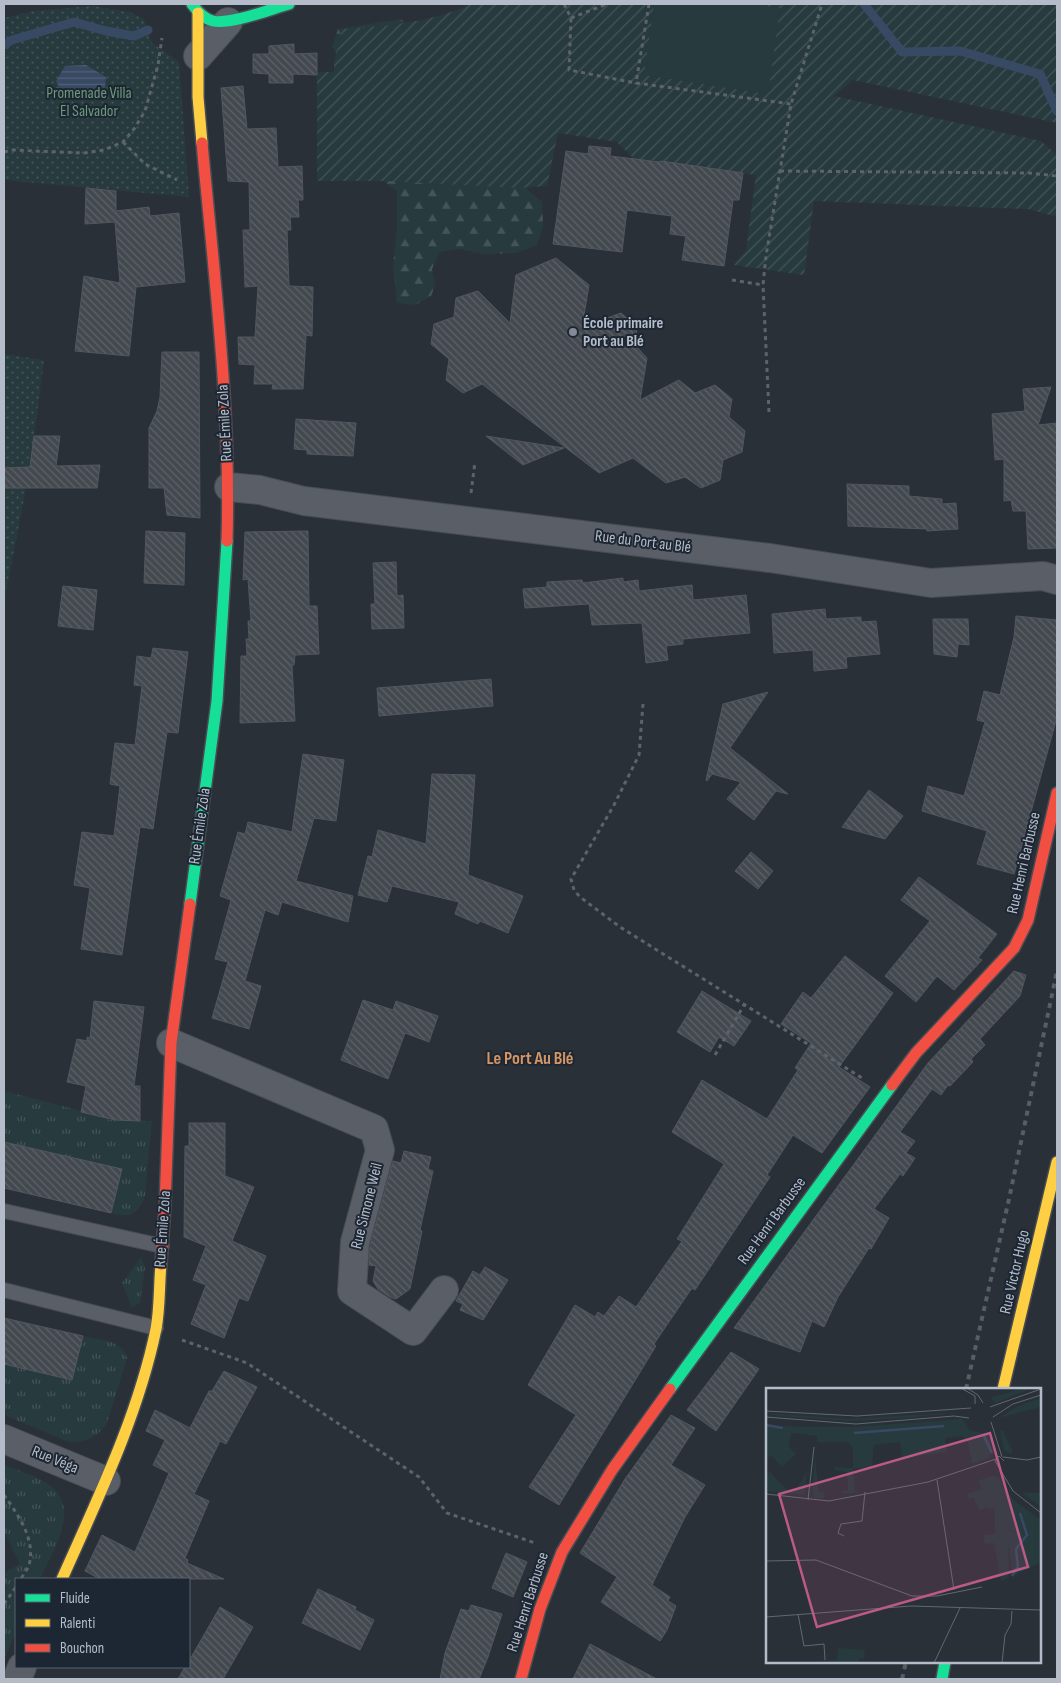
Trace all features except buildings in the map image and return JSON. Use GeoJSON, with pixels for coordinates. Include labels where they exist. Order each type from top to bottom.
{"type":"FeatureCollection","features":[{"type":"Feature","properties":{"kind":"street"},"geometry":{"type":"LineString","coordinates":[[198,56],[253,4]]}},
{"type":"Feature","properties":{"kind":"street"},"geometry":{"type":"LineString","coordinates":[[193,6],[213,21],[235,20],[289,4]]}},
{"type":"Feature","properties":{"kind":"street","name":"Rue Émile Zola"},"geometry":{"type":"LineString","coordinates":[[62,1578],[106,1481],[136,1402],[156,1328],[166,1205],[171,1043],[218,701],[227,557],[229,487],[227,429],[208,194],[198,97],[198,56],[193,6]]}},
{"type":"Feature","properties":{"kind":"street","name":"Rue du Port au Blé"},"geometry":{"type":"LineString","coordinates":[[229,487],[260,490],[304,501],[770,558],[931,584],[1043,576],[1057,580]]}},
{"type":"Feature","properties":{"kind":"street","name":"Rue Henri Barbusse"},"geometry":{"type":"LineString","coordinates":[[521,1679],[540,1609],[562,1552],[612,1470],[916,1053],[1014,948],[1028,920],[1057,793]]}},
{"type":"Feature","properties":{"kind":"street","name":"Rue Simone Weil"},"geometry":{"type":"LineString","coordinates":[[171,1043],[374,1129],[380,1150],[356,1242],[352,1290],[413,1331],[444,1290]]}},
{"type":"Feature","properties":{"kind":"street","name":"Rue Victor Hugo"},"geometry":{"type":"LineString","coordinates":[[1003,1388],[1057,1162]]}},
{"type":"Feature","properties":{"kind":"street","name":"Rue Véga"},"geometry":{"type":"LineString","coordinates":[[4,1439],[106,1481]]}},
{"type":"Feature","properties":{"kind":"street"},"geometry":{"type":"LineString","coordinates":[[942,1679],[945,1663]]}},
{"type":"Feature","properties":{"kind":"lane"},"geometry":{"type":"LineString","coordinates":[[4,1211],[162,1246]]}},
{"type":"Feature","properties":{"kind":"lane"},"geometry":{"type":"LineString","coordinates":[[4,1290],[156,1328]]}},
{"type":"Feature","properties":{"kind":"path"},"geometry":{"type":"LineString","coordinates":[[564,4],[571,18],[569,70],[636,83],[791,104]]}},
{"type":"Feature","properties":{"kind":"path"},"geometry":{"type":"LineString","coordinates":[[571,18],[606,4]]}},
{"type":"Feature","properties":{"kind":"path"},"geometry":{"type":"LineString","coordinates":[[636,83],[649,4]]}},
{"type":"Feature","properties":{"kind":"path"},"geometry":{"type":"LineString","coordinates":[[769,412],[763,285],[766,256],[791,104],[822,4]]}},
{"type":"Feature","properties":{"kind":"path"},"geometry":{"type":"LineString","coordinates":[[4,152],[13,150],[84,153],[104,150],[123,142],[145,111],[158,65],[162,38]]}},
{"type":"Feature","properties":{"kind":"path"},"geometry":{"type":"LineString","coordinates":[[123,142],[144,164],[208,194]]}},
{"type":"Feature","properties":{"kind":"path"},"geometry":{"type":"LineString","coordinates":[[780,171],[1029,173],[1057,176]]}},
{"type":"Feature","properties":{"kind":"path"},"geometry":{"type":"LineString","coordinates":[[732,280],[763,285]]}},
{"type":"Feature","properties":{"kind":"path"},"geometry":{"type":"LineString","coordinates":[[643,704],[639,755],[614,805],[571,879],[574,890],[620,927],[886,1092]]}},
{"type":"Feature","properties":{"kind":"path"},"geometry":{"type":"LineString","coordinates":[[715,1055],[744,1005]]}},
{"type":"Feature","properties":{"kind":"path"},"geometry":{"type":"LineString","coordinates":[[156,1328],[247,1363],[419,1477],[447,1513],[562,1552]]}},
{"type":"Feature","properties":{"kind":"path"},"geometry":{"type":"LineString","coordinates":[[4,1496],[22,1520],[30,1546],[29,1565],[22,1578]]}},
{"type":"Feature","properties":{"kind":"path"},"geometry":{"type":"LineString","coordinates":[[4,1604],[15,1589]]}},
{"type":"Feature","properties":{"kind":"green space"},"geometry":{"type":"Polygon","coordinates":[[[471,4],[1057,4],[1057,123],[853,80],[834,96],[1041,141],[1057,155],[1057,217],[1028,209],[814,201],[804,275],[734,265],[746,250],[756,175],[661,161],[634,159],[617,142],[558,133],[547,186],[520,188],[385,181],[317,181],[317,75],[318,72],[334,72],[334,62],[342,29],[392,25],[424,19],[471,4]]]}},
{"type":"Feature","properties":{"kind":"green space"},"geometry":{"type":"Polygon","coordinates":[[[654,4],[751,4],[780,8],[768,94],[644,75],[654,4]]]}},
{"type":"Feature","properties":{"kind":"green space","name":"Promenade Villa El Salvador"},"geometry":{"type":"Polygon","coordinates":[[[92,6],[130,12],[144,19],[152,43],[179,62],[189,197],[4,180],[4,18],[33,11],[92,6]]]}},
{"type":"Feature","properties":{"kind":"green space"},"geometry":{"type":"Polygon","coordinates":[[[401,19],[417,35],[516,180],[542,202],[543,226],[537,245],[516,253],[485,254],[459,249],[440,252],[432,269],[435,286],[431,296],[415,305],[397,303],[393,266],[397,228],[397,191],[373,174],[343,64],[332,47],[338,29],[401,19]]]}},
{"type":"Feature","properties":{"kind":"green space"},"geometry":{"type":"Polygon","coordinates":[[[4,354],[44,360],[30,468],[4,602],[4,354]]]}},
{"type":"Feature","properties":{"kind":"green space"},"geometry":{"type":"Polygon","coordinates":[[[4,1091],[108,1118],[108,1120],[152,1121],[145,1196],[136,1211],[128,1215],[111,1213],[121,1169],[4,1142],[4,1091]]]}},
{"type":"Feature","properties":{"kind":"green space"},"geometry":{"type":"Polygon","coordinates":[[[141,1257],[145,1267],[140,1303],[132,1308],[122,1283],[141,1257]]]}},
{"type":"Feature","properties":{"kind":"green space"},"geometry":{"type":"Polygon","coordinates":[[[83,1336],[115,1344],[120,1347],[127,1358],[107,1423],[99,1432],[86,1440],[69,1442],[4,1415],[4,1364],[72,1380],[83,1336]]]}},
{"type":"Feature","properties":{"kind":"green space"},"geometry":{"type":"Polygon","coordinates":[[[4,1465],[29,1474],[56,1490],[62,1501],[64,1514],[58,1541],[40,1578],[15,1578],[15,1634],[4,1659],[4,1592],[7,1590],[4,1582],[4,1573],[20,1564],[4,1532],[4,1465]]]}},
{"type":"Feature","properties":{"kind":"water"},"geometry":{"type":"Polygon","coordinates":[[[86,65],[106,77],[105,90],[98,100],[62,93],[56,81],[65,66],[86,65]]]}},
{"type":"Feature","properties":{"kind":"waterway"},"geometry":{"type":"LineString","coordinates":[[864,4],[902,52],[960,51],[1040,74],[1057,111]]}},
{"type":"Feature","properties":{"kind":"waterway"},"geometry":{"type":"LineString","coordinates":[[4,45],[12,40],[74,22],[134,36],[148,30]]}},
{"type":"Feature","properties":{"kind":"railway"},"geometry":{"type":"LineString","coordinates":[[966,1388],[1009,1199],[1057,971]]}},
{"type":"Feature","properties":{"kind":"railway"},"geometry":{"type":"LineString","coordinates":[[902,1679],[906,1663]]}},
{"type":"Feature","properties":{"kind":"traffic: fast"},"geometry":{"type":"LineString","coordinates":[[192,4],[198,12],[207,18],[220,22],[240,19],[289,4]]}},
{"type":"Feature","properties":{"kind":"traffic: fast"},"geometry":{"type":"LineString","coordinates":[[190,904],[217,701],[227,541]]}},
{"type":"Feature","properties":{"kind":"traffic: fast"},"geometry":{"type":"LineString","coordinates":[[670,1389],[892,1085]]}},
{"type":"Feature","properties":{"kind":"traffic: fast"},"geometry":{"type":"LineString","coordinates":[[942,1679],[945,1663]]}},
{"type":"Feature","properties":{"kind":"traffic: slow"},"geometry":{"type":"LineString","coordinates":[[198,13],[198,97],[202,143]]}},
{"type":"Feature","properties":{"kind":"traffic: slow"},"geometry":{"type":"LineString","coordinates":[[1003,1388],[1057,1162]]}},
{"type":"Feature","properties":{"kind":"traffic: slow"},"geometry":{"type":"LineString","coordinates":[[62,1578],[116,1456],[139,1393],[156,1329],[161,1264]]}},
{"type":"Feature","properties":{"kind":"traffic: jam"},"geometry":{"type":"LineString","coordinates":[[202,143],[224,391],[228,491],[227,541]]}},
{"type":"Feature","properties":{"kind":"traffic: jam"},"geometry":{"type":"LineString","coordinates":[[892,1085],[916,1053],[1014,948],[1028,920],[1057,793]]}},
{"type":"Feature","properties":{"kind":"traffic: jam"},"geometry":{"type":"LineString","coordinates":[[161,1264],[171,1043],[190,904]]}},
{"type":"Feature","properties":{"kind":"traffic: jam"},"geometry":{"type":"LineString","coordinates":[[521,1679],[540,1609],[562,1552],[612,1470],[670,1389]]}},
{"type":"Feature","properties":{"kind":"place","name":"École primaire Port au Blé"},"geometry":{"type":"Point","coordinates":[573,332]}},
{"type":"Feature","properties":{"kind":"district","name":"Le Port Au Blé"},"geometry":{"type":"Point","coordinates":[530,1058]}}]}
